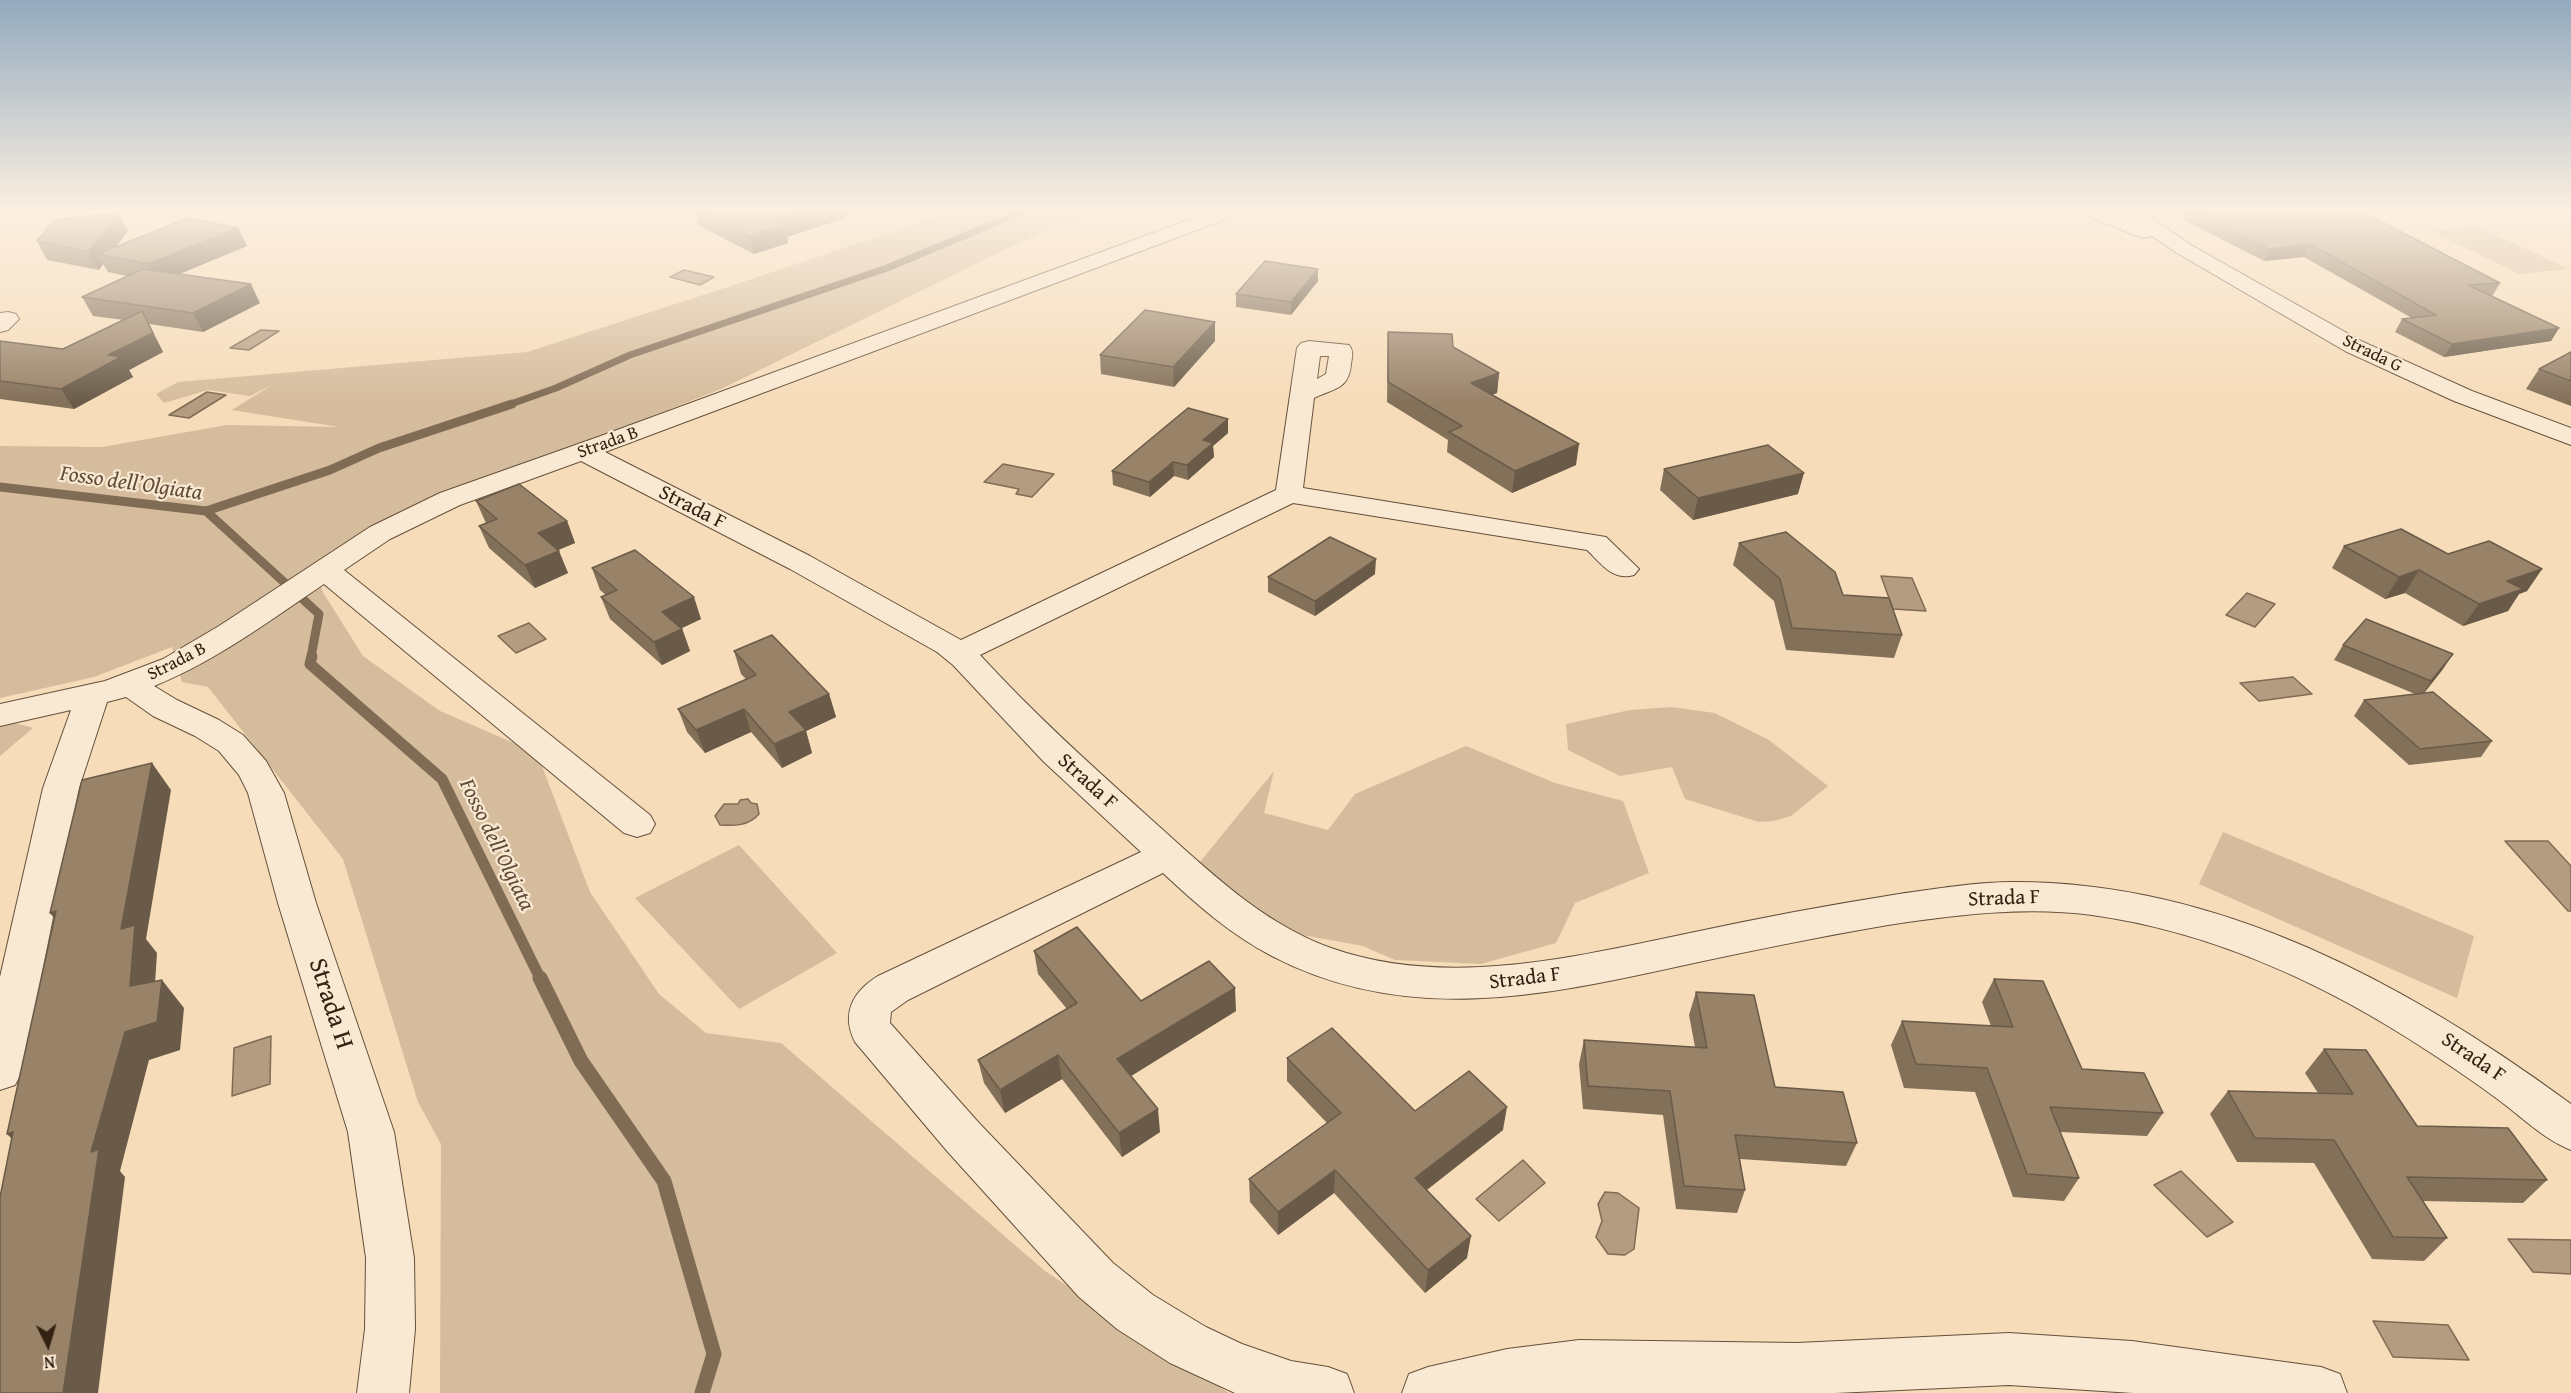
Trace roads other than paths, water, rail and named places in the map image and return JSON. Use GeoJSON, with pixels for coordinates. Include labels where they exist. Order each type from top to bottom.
{"type":"FeatureCollection","features":[{"type":"Feature","properties":{"kind":"street","name":"Strada B"},"geometry":{"type":"LineString","coordinates":[[0,715],[112,690],[190,657],[380,533],[411,516],[1064,273]]}},
{"type":"Feature","properties":{"kind":"street","name":"Strada G"},"geometry":{"type":"LineString","coordinates":[[2226,273],[2353,346],[2463,396],[2571,437]]}},
{"type":"Feature","properties":{"kind":"street"},"geometry":{"type":"LineString","coordinates":[[0,320],[8,319],[0,325]]}},
{"type":"Feature","properties":{"kind":"street"},"geometry":{"type":"LineString","coordinates":[[1289,494],[1302,395]]}},
{"type":"Feature","properties":{"kind":"street","name":"Strada F"},"geometry":{"type":"LineString","coordinates":[[584,452],[828,577],[959,653],[1049,747],[1219,902],[1254,929],[1307,957],[1373,976],[1456,985],[1500,984],[1545,979],[1746,936],[1853,916],[1963,899],[2010,896],[2047,897],[2159,914],[2230,934],[2314,968],[2394,1008],[2485,1065],[2571,1130]]}},
{"type":"Feature","properties":{"kind":"street"},"geometry":{"type":"LineString","coordinates":[[959,653],[1289,494],[1596,543],[1624,568]]}},
{"type":"Feature","properties":{"kind":"street"},"geometry":{"type":"LineString","coordinates":[[304,584],[637,824]]}},
{"type":"Feature","properties":{"kind":"street"},"geometry":{"type":"LineString","coordinates":[[0,1072],[61,788],[112,690]]}},
{"type":"Feature","properties":{"kind":"street","name":"Strada H"},"geometry":{"type":"LineString","coordinates":[[112,690],[165,708],[207,728],[231,743],[254,769],[266,793],[297,903],[371,1132],[390,1257],[390,1329],[383,1393]]}},
{"type":"Feature","properties":{"kind":"street"},"geometry":{"type":"LineString","coordinates":[[1168,855],[893,988],[872,1005],[867,1018],[870,1030],[963,1137],[1088,1272],[1135,1312],[1188,1345],[1234,1367],[1291,1387],[1328,1393]]}},
{"type":"Feature","properties":{"kind":"street"},"geometry":{"type":"LineString","coordinates":[[1428,1393],[1507,1375],[1579,1366],[1797,1369],[2009,1359],[2132,1367],[2321,1393]]}},
{"type":"Feature","properties":{"kind":"waterway"},"geometry":{"type":"LineString","coordinates":[[508,405],[556,388],[630,355],[872,273]]}},
{"type":"Feature","properties":{"kind":"waterway"},"geometry":{"type":"LineString","coordinates":[[206,511],[330,470],[379,448],[512,404]]}},
{"type":"Feature","properties":{"kind":"waterway","name":"Fosso dell’Olgiata"},"geometry":{"type":"LineString","coordinates":[[0,487],[206,511]]}},
{"type":"Feature","properties":{"kind":"waterway","name":"Fosso dell’Olgiata"},"geometry":{"type":"LineString","coordinates":[[206,511],[319,614],[311,657]]}},
{"type":"Feature","properties":{"kind":"waterway","name":"Fosso dell’Olgiata"},"geometry":{"type":"LineString","coordinates":[[312,656],[310,664],[442,779],[541,980]]}},
{"type":"Feature","properties":{"kind":"waterway","name":"Fosso dell’Olgiata"},"geometry":{"type":"LineString","coordinates":[[540,978],[581,1061],[664,1181],[714,1354],[702,1393]]}}]}
